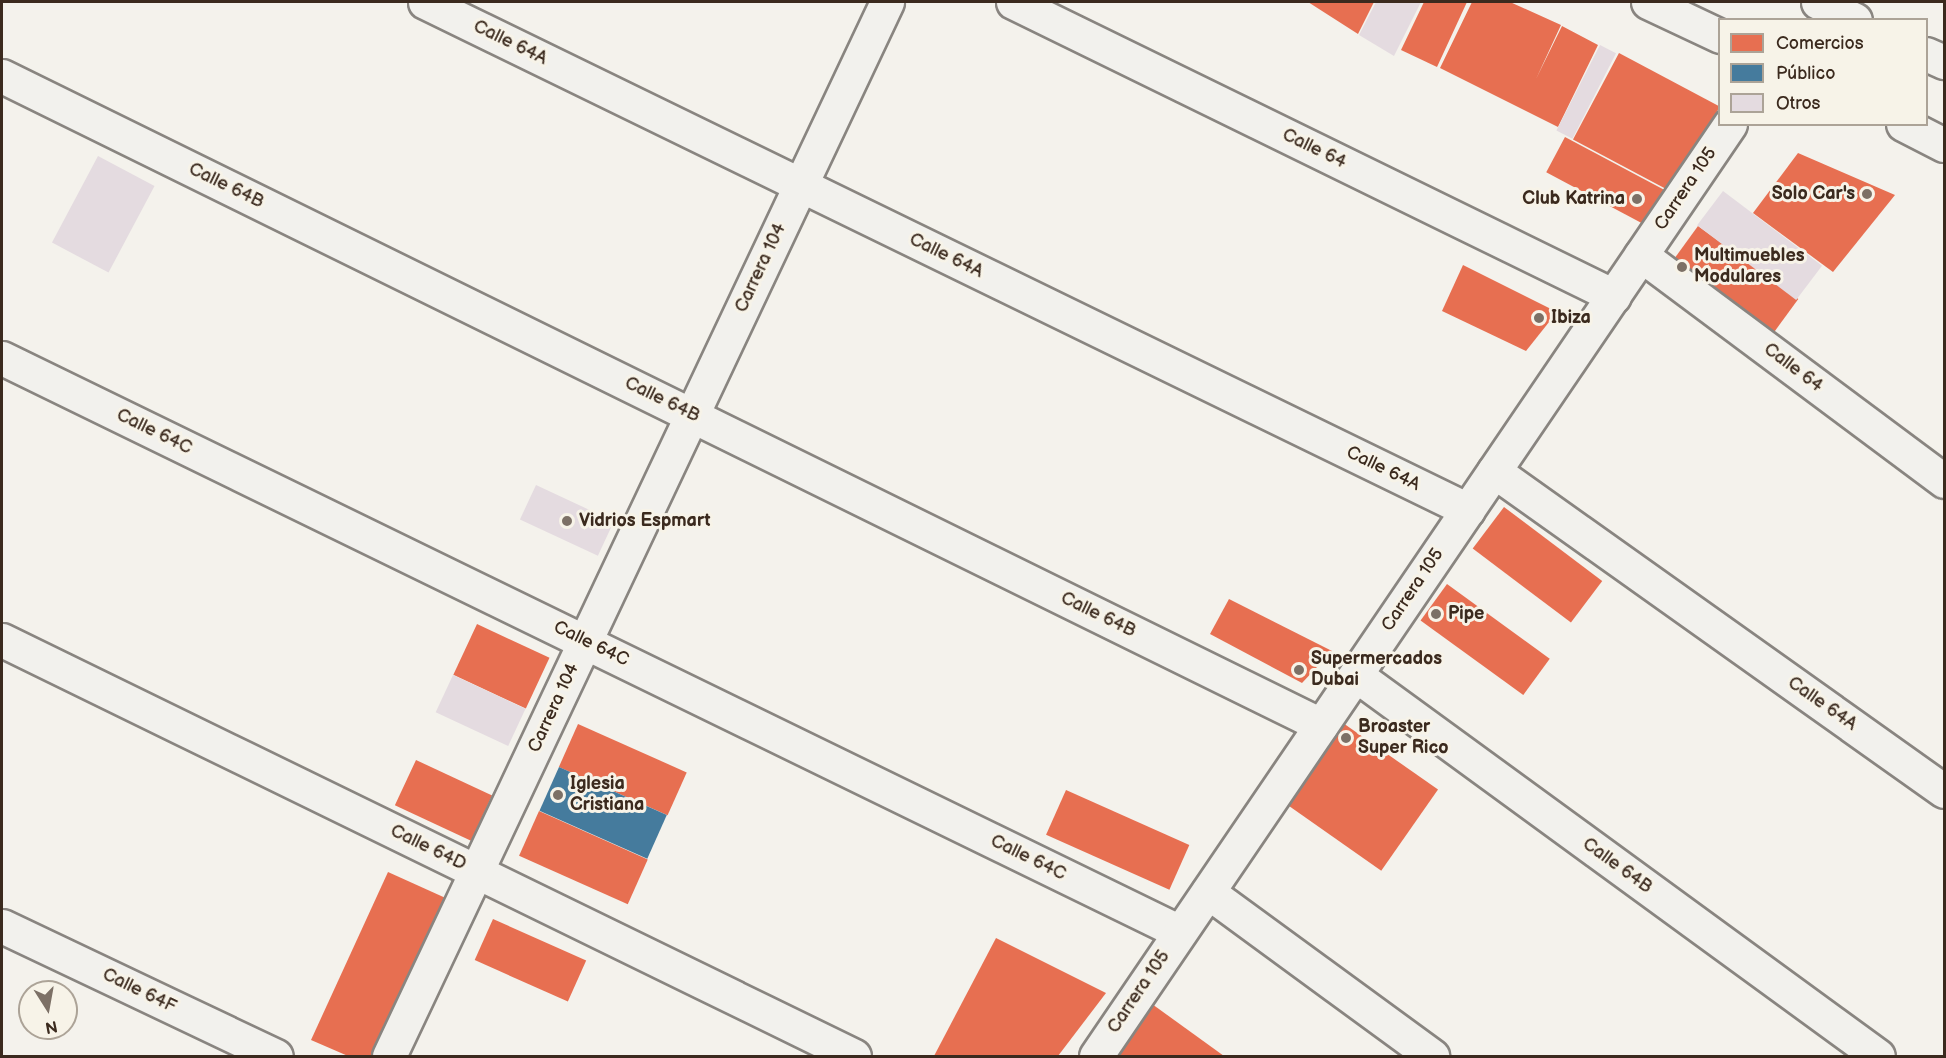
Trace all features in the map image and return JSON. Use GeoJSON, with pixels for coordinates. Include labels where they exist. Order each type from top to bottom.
{"type":"FeatureCollection","features":[{"type":"Feature","properties":{"kind":"street","name":"Calle 64A"},"geometry":{"type":"LineString","coordinates":[[425,2],[1468,510]]}},
{"type":"Feature","properties":{"kind":"street","name":"Carrera 104"},"geometry":{"type":"LineString","coordinates":[[389,1056],[887,2]]}},
{"type":"Feature","properties":{"kind":"street","name":"Calle 64"},"geometry":{"type":"LineString","coordinates":[[1013,2],[1614,296]]}},
{"type":"Feature","properties":{"kind":"street"},"geometry":{"type":"LineString","coordinates":[[1648,2],[1718,36]]}},
{"type":"Feature","properties":{"kind":"street"},"geometry":{"type":"LineString","coordinates":[[1804,18],[1816,2],[1851,18]]}},
{"type":"Feature","properties":{"kind":"street"},"geometry":{"type":"LineString","coordinates":[[1928,55],[1944,62]]}},
{"type":"Feature","properties":{"kind":"street","name":"Calle 64B"},"geometry":{"type":"LineString","coordinates":[[2,76],[1321,725]]}},
{"type":"Feature","properties":{"kind":"street","name":"Carrera 105"},"geometry":{"type":"LineString","coordinates":[[1096,1056],[1729,126]]}},
{"type":"Feature","properties":{"kind":"street"},"geometry":{"type":"LineString","coordinates":[[1907,126],[1944,145]]}},
{"type":"Feature","properties":{"kind":"street","name":"Calle 64"},"geometry":{"type":"LineString","coordinates":[[1641,255],[1944,481]]}},
{"type":"Feature","properties":{"kind":"street","name":"Calle 64C"},"geometry":{"type":"LineString","coordinates":[[2,358],[1180,932]]}},
{"type":"Feature","properties":{"kind":"street","name":"Calle 64A"},"geometry":{"type":"LineString","coordinates":[[1494,471],[1944,791]]}},
{"type":"Feature","properties":{"kind":"street","name":"Calle 64D"},"geometry":{"type":"LineString","coordinates":[[2,640],[854,1056]]}},
{"type":"Feature","properties":{"kind":"street","name":"Calle 64B"},"geometry":{"type":"LineString","coordinates":[[1356,675],[1878,1056]]}},
{"type":"Feature","properties":{"kind":"street"},"geometry":{"type":"LineString","coordinates":[[1208,892],[1432,1056]]}},
{"type":"Feature","properties":{"kind":"street","name":"Calle 64F"},"geometry":{"type":"LineString","coordinates":[[2,926],[276,1056]]}},
{"type":"Feature","properties":{"kind":"building: Comercios"},"geometry":{"type":"Polygon","coordinates":[[[1308,2],[1374,2],[1358,34],[1308,2]]]}},
{"type":"Feature","properties":{"kind":"building: Comercios"},"geometry":{"type":"Polygon","coordinates":[[[1424,2],[1467,2],[1437,67],[1401,50],[1424,2]]]}},
{"type":"Feature","properties":{"kind":"building: Comercios"},"geometry":{"type":"Polygon","coordinates":[[[1472,2],[1510,2],[1561,25],[1536,79],[1562,26],[1598,45],[1558,127],[1440,68],[1472,2]]]}},
{"type":"Feature","properties":{"kind":"building: Comercios"},"geometry":{"type":"Polygon","coordinates":[[[1619,53],[1718,106],[1718,110],[1674,193],[1573,140],[1619,53]]]}},
{"type":"Feature","properties":{"kind":"building: Comercios"},"geometry":{"type":"Polygon","coordinates":[[[1565,137],[1669,192],[1650,228],[1546,172],[1565,137]]]}},
{"type":"Feature","properties":{"kind":"building: Comercios"},"geometry":{"type":"Polygon","coordinates":[[[1798,153],[1895,195],[1833,272],[1753,213],[1798,153]]]}},
{"type":"Feature","properties":{"kind":"building: Comercios"},"geometry":{"type":"Polygon","coordinates":[[[1698,226],[1798,299],[1765,344],[1665,271],[1698,226]]]}},
{"type":"Feature","properties":{"kind":"building: Comercios"},"geometry":{"type":"Polygon","coordinates":[[[1463,265],[1557,312],[1526,351],[1442,311],[1463,265]]]}},
{"type":"Feature","properties":{"kind":"building: Comercios"},"geometry":{"type":"Polygon","coordinates":[[[1504,507],[1602,581],[1571,623],[1473,549],[1504,507]]]}},
{"type":"Feature","properties":{"kind":"building: Comercios"},"geometry":{"type":"Polygon","coordinates":[[[1447,584],[1550,659],[1523,695],[1421,620],[1447,584]]]}},
{"type":"Feature","properties":{"kind":"building: Comercios"},"geometry":{"type":"Polygon","coordinates":[[[1229,599],[1332,651],[1302,683],[1210,634],[1229,599]]]}},
{"type":"Feature","properties":{"kind":"building: Comercios"},"geometry":{"type":"Polygon","coordinates":[[[477,624],[550,658],[526,709],[453,675],[477,624]]]}},
{"type":"Feature","properties":{"kind":"building: Comercios"},"geometry":{"type":"Polygon","coordinates":[[[1343,723],[1438,790],[1381,871],[1286,804],[1343,723]]]}},
{"type":"Feature","properties":{"kind":"building: Comercios"},"geometry":{"type":"Polygon","coordinates":[[[578,724],[687,772],[668,815],[559,767],[578,724]]]}},
{"type":"Feature","properties":{"kind":"building: Comercios"},"geometry":{"type":"Polygon","coordinates":[[[416,760],[492,795],[471,841],[395,805],[416,760]]]}},
{"type":"Feature","properties":{"kind":"building: Comercios"},"geometry":{"type":"Polygon","coordinates":[[[1066,790],[1189,845],[1169,890],[1046,835],[1066,790]]]}},
{"type":"Feature","properties":{"kind":"building: Comercios"},"geometry":{"type":"Polygon","coordinates":[[[539,811],[648,859],[628,904],[519,856],[539,811]]]}},
{"type":"Feature","properties":{"kind":"building: Comercios"},"geometry":{"type":"Polygon","coordinates":[[[388,872],[450,900],[378,1056],[348,1056],[311,1040],[388,872]]]}},
{"type":"Feature","properties":{"kind":"building: Comercios"},"geometry":{"type":"Polygon","coordinates":[[[493,919],[586,960],[568,1002],[475,960],[493,919]]]}},
{"type":"Feature","properties":{"kind":"building: Comercios"},"geometry":{"type":"Polygon","coordinates":[[[996,938],[1106,993],[1058,1056],[934,1056],[996,938]]]}},
{"type":"Feature","properties":{"kind":"building: Comercios"},"geometry":{"type":"Polygon","coordinates":[[[1152,1004],[1224,1056],[1113,1056],[1152,1004]]]}},
{"type":"Feature","properties":{"kind":"building: Público"},"geometry":{"type":"Polygon","coordinates":[[[559,767],[667,815],[647,859],[539,811],[559,767]]]}},
{"type":"Feature","properties":{"kind":"building: Otros"},"geometry":{"type":"Polygon","coordinates":[[[1376,2],[1421,2],[1394,56],[1359,35],[1376,2]]]}},
{"type":"Feature","properties":{"kind":"building: Otros"},"geometry":{"type":"Polygon","coordinates":[[[1600,45],[1616,53],[1572,139],[1556,131],[1600,45]]]}},
{"type":"Feature","properties":{"kind":"building: Otros"},"geometry":{"type":"Polygon","coordinates":[[[98,156],[155,186],[109,273],[52,243],[98,156]]]}},
{"type":"Feature","properties":{"kind":"building: Otros"},"geometry":{"type":"Polygon","coordinates":[[[1723,191],[1822,266],[1796,300],[1697,225],[1723,191]]]}},
{"type":"Feature","properties":{"kind":"building: Otros","name":"Vidrios Espmart"},"geometry":{"type":"Polygon","coordinates":[[[536,485],[614,521],[598,556],[520,519],[536,485]]]}},
{"type":"Feature","properties":{"kind":"building: Otros"},"geometry":{"type":"Polygon","coordinates":[[[453,675],[526,709],[508,746],[436,712],[453,675]]]}},
{"type":"Feature","properties":{"kind":"place","name":"Solo Car's"},"geometry":{"type":"Point","coordinates":[1867,194]}},
{"type":"Feature","properties":{"kind":"place","name":"Club Katrina"},"geometry":{"type":"Point","coordinates":[1637,199]}},
{"type":"Feature","properties":{"kind":"place","name":"Multimuebles Modulares"},"geometry":{"type":"Point","coordinates":[1682,267]}},
{"type":"Feature","properties":{"kind":"place","name":"Ibiza"},"geometry":{"type":"Point","coordinates":[1539,318]}},
{"type":"Feature","properties":{"kind":"place","name":"Vidrios Espmart"},"geometry":{"type":"Point","coordinates":[567,521]}},
{"type":"Feature","properties":{"kind":"place","name":"Pipe"},"geometry":{"type":"Point","coordinates":[1436,614]}},
{"type":"Feature","properties":{"kind":"place","name":"Supermercados Dubai"},"geometry":{"type":"Point","coordinates":[1299,670]}},
{"type":"Feature","properties":{"kind":"place","name":"Broaster Super Rico"},"geometry":{"type":"Point","coordinates":[1346,738]}},
{"type":"Feature","properties":{"kind":"place","name":"Iglesia Cristiana"},"geometry":{"type":"Point","coordinates":[558,795]}}]}
